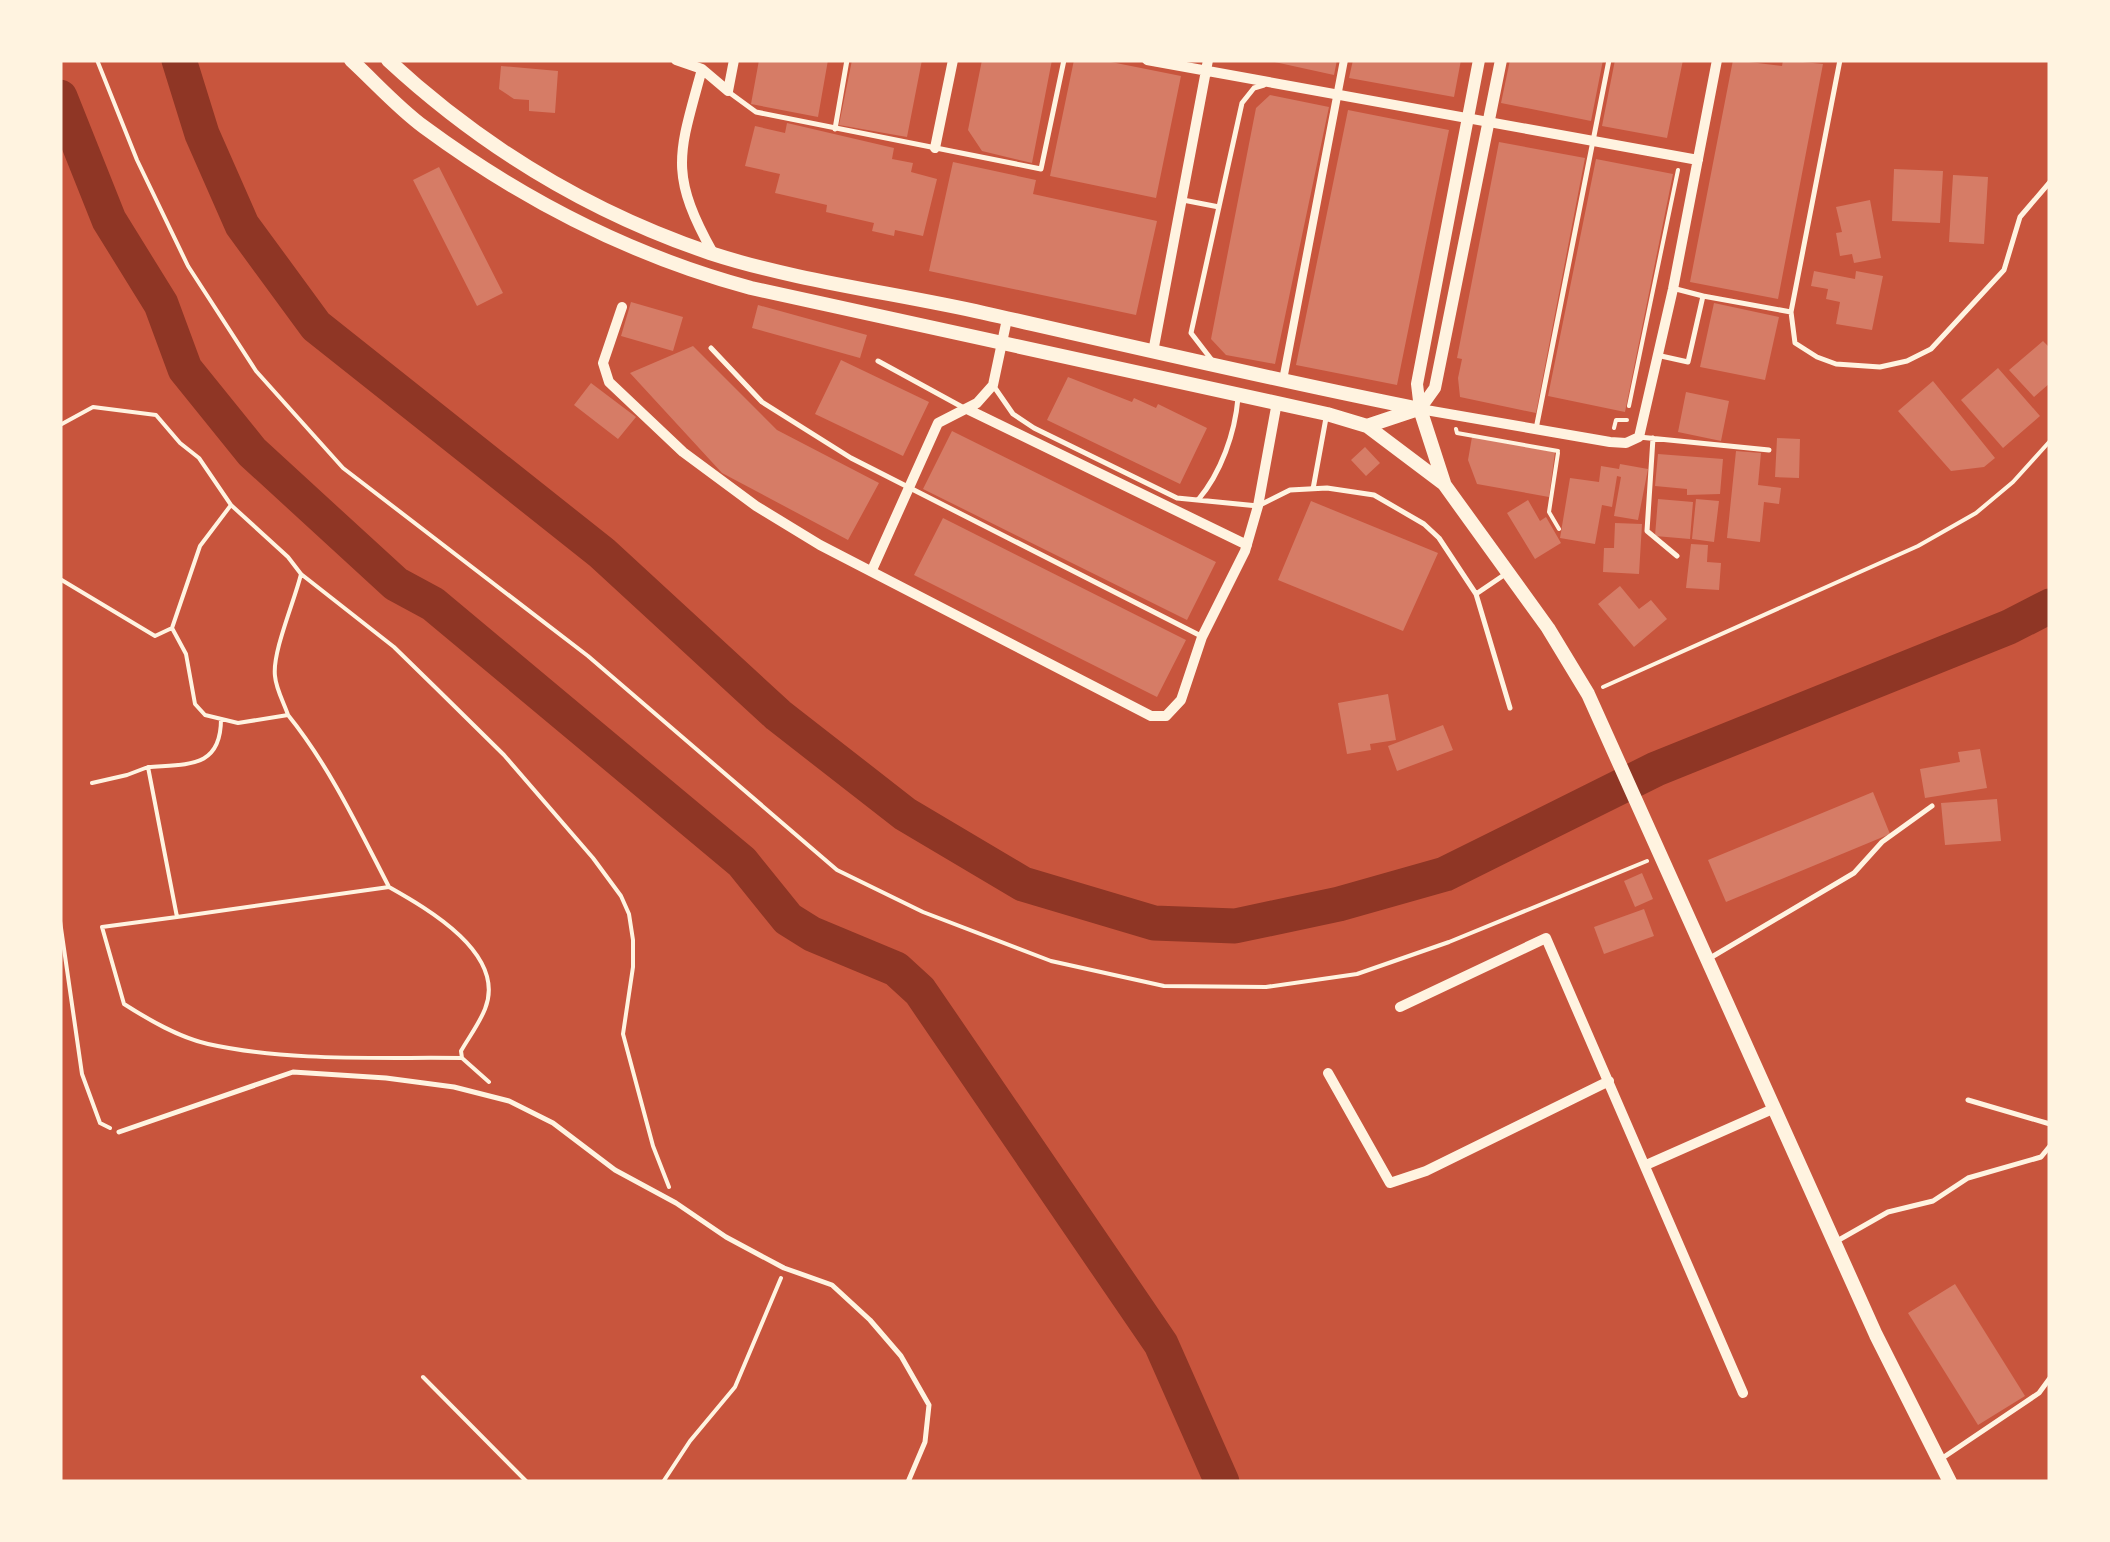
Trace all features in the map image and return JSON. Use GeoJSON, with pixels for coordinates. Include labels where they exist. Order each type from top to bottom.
{"type":"FeatureCollection","features":[{"type":"Feature","properties":{"kind":"main road"},"geometry":{"type":"LineString","coordinates":[[351,60],[435,134],[530,196],[643,253],[751,288],[1327,414],[1367,426],[1444,484],[1548,628],[1588,694],[1889,1363],[1950,1482]]}},
{"type":"Feature","properties":{"kind":"main road"},"geometry":{"type":"LineString","coordinates":[[388,60],[424,94],[491,146],[574,194],[642,227],[713,254],[1420,409]]}},
{"type":"Feature","properties":{"kind":"main road"},"geometry":{"type":"LineString","coordinates":[[1367,426],[1420,409]]}},
{"type":"Feature","properties":{"kind":"main road"},"geometry":{"type":"LineString","coordinates":[[1420,409],[1444,484]]}},
{"type":"Feature","properties":{"kind":"street"},"geometry":{"type":"LineString","coordinates":[[676,60],[702,69],[728,91],[734,60]]}},
{"type":"Feature","properties":{"kind":"street"},"geometry":{"type":"LineString","coordinates":[[935,148],[953,60]]}},
{"type":"Feature","properties":{"kind":"street"},"geometry":{"type":"LineString","coordinates":[[1147,60],[1698,160]]}},
{"type":"Feature","properties":{"kind":"street"},"geometry":{"type":"LineString","coordinates":[[1152,352],[1208,60]]}},
{"type":"Feature","properties":{"kind":"street"},"geometry":{"type":"LineString","coordinates":[[1283,380],[1344,60]]}},
{"type":"Feature","properties":{"kind":"street"},"geometry":{"type":"LineString","coordinates":[[1420,409],[1417,384],[1479,60]]}},
{"type":"Feature","properties":{"kind":"street"},"geometry":{"type":"LineString","coordinates":[[1420,409],[1436,388],[1501,60]]}},
{"type":"Feature","properties":{"kind":"street"},"geometry":{"type":"LineString","coordinates":[[1420,409],[1610,442],[1626,443],[1639,437],[1673,289],[1717,60]]}},
{"type":"Feature","properties":{"kind":"street"},"geometry":{"type":"LineString","coordinates":[[702,69],[680,162],[684,192],[713,254]]}},
{"type":"Feature","properties":{"kind":"street"},"geometry":{"type":"LineString","coordinates":[[622,308],[602,363],[609,382],[684,452],[756,506],[820,545],[1151,716],[1166,716],[1181,700],[1202,637],[1247,546],[1277,402]]}},
{"type":"Feature","properties":{"kind":"street"},"geometry":{"type":"LineString","coordinates":[[872,570],[938,423],[967,409],[993,385],[1006,319]]}},
{"type":"Feature","properties":{"kind":"street"},"geometry":{"type":"LineString","coordinates":[[967,409],[1247,546]]}},
{"type":"Feature","properties":{"kind":"street"},"geometry":{"type":"LineString","coordinates":[[1400,1007],[1546,938],[1742,1394]]}},
{"type":"Feature","properties":{"kind":"street"},"geometry":{"type":"LineString","coordinates":[[1328,1074],[1390,1183],[1426,1171],[1609,1081]]}},
{"type":"Feature","properties":{"kind":"street"},"geometry":{"type":"LineString","coordinates":[[1646,1165],[1774,1108]]}},
{"type":"Feature","properties":{"kind":"lane"},"geometry":{"type":"LineString","coordinates":[[834,129],[847,60]]}},
{"type":"Feature","properties":{"kind":"lane"},"geometry":{"type":"LineString","coordinates":[[728,91],[756,112],[1041,169],[1064,60]]}},
{"type":"Feature","properties":{"kind":"lane"},"geometry":{"type":"LineString","coordinates":[[1536,429],[1609,60]]}},
{"type":"Feature","properties":{"kind":"lane"},"geometry":{"type":"LineString","coordinates":[[1840,60],[1790,312],[1795,343],[1817,357],[1836,364],[1880,366],[1931,349],[2004,270],[2020,217],[2050,182]]}},
{"type":"Feature","properties":{"kind":"lane"},"geometry":{"type":"LineString","coordinates":[[1215,364],[1192,332],[1244,96],[1267,84]]}},
{"type":"Feature","properties":{"kind":"lane"},"geometry":{"type":"LineString","coordinates":[[1182,200],[1219,207]]}},
{"type":"Feature","properties":{"kind":"lane"},"geometry":{"type":"LineString","coordinates":[[1673,289],[1790,312]]}},
{"type":"Feature","properties":{"kind":"lane"},"geometry":{"type":"LineString","coordinates":[[1658,356],[1688,362],[1703,296]]}},
{"type":"Feature","properties":{"kind":"lane"},"geometry":{"type":"LineString","coordinates":[[711,348],[762,402],[851,458],[1202,637]]}},
{"type":"Feature","properties":{"kind":"lane"},"geometry":{"type":"LineString","coordinates":[[878,361],[967,409]]}},
{"type":"Feature","properties":{"kind":"lane"},"geometry":{"type":"LineString","coordinates":[[993,385],[1014,414],[1034,428],[1177,498],[1258,506],[1290,490],[1348,489],[1395,504],[1438,538],[1476,594],[1510,708]]}},
{"type":"Feature","properties":{"kind":"lane"},"geometry":{"type":"LineString","coordinates":[[1198,500],[1211,485],[1232,432],[1238,394]]}},
{"type":"Feature","properties":{"kind":"lane"},"geometry":{"type":"LineString","coordinates":[[1313,489],[1327,414]]}},
{"type":"Feature","properties":{"kind":"lane"},"geometry":{"type":"LineString","coordinates":[[1639,437],[1769,450]]}},
{"type":"Feature","properties":{"kind":"lane"},"geometry":{"type":"LineString","coordinates":[[1654,438],[1646,531],[1677,556]]}},
{"type":"Feature","properties":{"kind":"lane"},"geometry":{"type":"LineString","coordinates":[[1476,594],[1508,573]]}},
{"type":"Feature","properties":{"kind":"lane"},"geometry":{"type":"LineString","coordinates":[[1708,959],[1854,873],[1882,842],[1932,806]]}},
{"type":"Feature","properties":{"kind":"lane"},"geometry":{"type":"LineString","coordinates":[[119,1132],[293,1072],[454,1087],[509,1101],[553,1123],[614,1170],[676,1203],[726,1237],[784,1268],[832,1285],[901,1356],[929,1405],[924,1442],[908,1482]]}},
{"type":"Feature","properties":{"kind":"lane"},"geometry":{"type":"LineString","coordinates":[[1968,1100],[2050,1124]]}},
{"type":"Feature","properties":{"kind":"lane"},"geometry":{"type":"LineString","coordinates":[[1835,1242],[1888,1212],[1933,1201],[1989,1169],[2041,1157],[2050,1146]]}},
{"type":"Feature","properties":{"kind":"lane"},"geometry":{"type":"LineString","coordinates":[[1938,1461],[2040,1393],[2050,1378]]}},
{"type":"Feature","properties":{"kind":"path"},"geometry":{"type":"LineString","coordinates":[[97,60],[137,160],[188,266],[256,371],[343,468],[588,656],[836,870],[923,912],[1051,961],[1164,986],[1266,987],[1357,974],[1449,942],[1659,850]]}},
{"type":"Feature","properties":{"kind":"path"},"geometry":{"type":"LineString","coordinates":[[1610,442],[1616,420],[1626,422],[1680,157]]}},
{"type":"Feature","properties":{"kind":"path"},"geometry":{"type":"LineString","coordinates":[[60,425],[93,407],[156,415],[199,458],[231,505],[288,556],[302,574],[394,647],[504,755],[593,858],[630,914],[633,967],[623,1034],[653,1146],[676,1203]]}},
{"type":"Feature","properties":{"kind":"path"},"geometry":{"type":"LineString","coordinates":[[1560,529],[1548,512],[1561,434]]}},
{"type":"Feature","properties":{"kind":"path"},"geometry":{"type":"LineString","coordinates":[[1588,694],[1918,546],[1976,513],[2013,482],[2050,440]]}},
{"type":"Feature","properties":{"kind":"path"},"geometry":{"type":"LineString","coordinates":[[60,579],[155,636],[172,628],[200,546],[231,505]]}},
{"type":"Feature","properties":{"kind":"path"},"geometry":{"type":"LineString","coordinates":[[302,574],[279,641],[274,676],[288,716],[315,753],[390,887],[457,932],[481,958],[487,1006],[461,1051],[462,1058],[509,1101]]}},
{"type":"Feature","properties":{"kind":"path"},"geometry":{"type":"LineString","coordinates":[[172,628],[186,654],[196,704],[204,715],[238,723],[288,716]]}},
{"type":"Feature","properties":{"kind":"path"},"geometry":{"type":"LineString","coordinates":[[92,783],[148,766],[185,764],[210,757],[221,740],[221,719]]}},
{"type":"Feature","properties":{"kind":"path"},"geometry":{"type":"LineString","coordinates":[[148,766],[177,918]]}},
{"type":"Feature","properties":{"kind":"path"},"geometry":{"type":"LineString","coordinates":[[390,887],[102,927],[124,1004],[149,1020],[204,1043],[256,1052],[462,1058]]}},
{"type":"Feature","properties":{"kind":"path"},"geometry":{"type":"LineString","coordinates":[[60,921],[82,1074],[100,1123],[119,1132]]}},
{"type":"Feature","properties":{"kind":"path"},"geometry":{"type":"LineString","coordinates":[[663,1482],[735,1387],[784,1268]]}},
{"type":"Feature","properties":{"kind":"path"},"geometry":{"type":"LineString","coordinates":[[423,1378],[527,1482]]}},
{"type":"Feature","properties":{"kind":"building"},"geometry":{"type":"Polygon","coordinates":[[[759,60],[828,60],[818,117],[751,104],[759,60]]]}},
{"type":"Feature","properties":{"kind":"building"},"geometry":{"type":"Polygon","coordinates":[[[852,60],[922,60],[907,137],[839,125],[852,60]]]}},
{"type":"Feature","properties":{"kind":"building"},"geometry":{"type":"Polygon","coordinates":[[[982,60],[1052,60],[1032,163],[982,151],[968,130],[982,60]]]}},
{"type":"Feature","properties":{"kind":"building"},"geometry":{"type":"Polygon","coordinates":[[[1074,60],[1101,60],[1181,76],[1156,198],[1050,176],[1074,60]]]}},
{"type":"Feature","properties":{"kind":"building"},"geometry":{"type":"Polygon","coordinates":[[[1266,60],[1337,60],[1334,75],[1266,60]]]}},
{"type":"Feature","properties":{"kind":"building"},"geometry":{"type":"Polygon","coordinates":[[[1353,60],[1461,60],[1454,97],[1349,78],[1353,60]]]}},
{"type":"Feature","properties":{"kind":"building"},"geometry":{"type":"Polygon","coordinates":[[[1510,60],[1603,60],[1591,121],[1501,103],[1510,60]]]}},
{"type":"Feature","properties":{"kind":"building"},"geometry":{"type":"Polygon","coordinates":[[[1615,60],[1683,60],[1667,138],[1602,126],[1615,60]]]}},
{"type":"Feature","properties":{"kind":"building"},"geometry":{"type":"Polygon","coordinates":[[[1733,60],[1782,66],[1783,60],[1823,64],[1778,299],[1690,282],[1733,60]]]}},
{"type":"Feature","properties":{"kind":"building"},"geometry":{"type":"Polygon","coordinates":[[[501,66],[558,71],[555,113],[529,111],[529,100],[514,99],[499,89],[501,66]]]}},
{"type":"Feature","properties":{"kind":"building"},"geometry":{"type":"Polygon","coordinates":[[[1270,95],[1329,107],[1275,364],[1226,355],[1211,339],[1256,108],[1270,95]]]}},
{"type":"Feature","properties":{"kind":"building"},"geometry":{"type":"Polygon","coordinates":[[[1348,110],[1449,130],[1397,385],[1296,365],[1348,110]]]}},
{"type":"Feature","properties":{"kind":"building"},"geometry":{"type":"Polygon","coordinates":[[[787,123],[894,148],[892,159],[913,163],[911,172],[937,179],[923,236],[895,230],[894,236],[872,231],[874,223],[826,212],[827,205],[775,193],[780,174],[745,166],[755,126],[785,133],[787,123]]]}},
{"type":"Feature","properties":{"kind":"building"},"geometry":{"type":"Polygon","coordinates":[[[1499,142],[1585,158],[1536,413],[1460,397],[1462,359],[1457,358],[1499,142]]]}},
{"type":"Feature","properties":{"kind":"building"},"geometry":{"type":"Polygon","coordinates":[[[1596,159],[1673,174],[1625,412],[1548,396],[1596,159]]]}},
{"type":"Feature","properties":{"kind":"building"},"geometry":{"type":"Polygon","coordinates":[[[953,162],[1036,180],[1033,194],[1157,221],[1136,315],[929,271],[953,162]]]}},
{"type":"Feature","properties":{"kind":"building"},"geometry":{"type":"Polygon","coordinates":[[[439,167],[503,293],[477,306],[413,180],[439,167]]]}},
{"type":"Feature","properties":{"kind":"building"},"geometry":{"type":"Polygon","coordinates":[[[1894,169],[1943,171],[1940,223],[1892,221],[1894,169]]]}},
{"type":"Feature","properties":{"kind":"building"},"geometry":{"type":"Polygon","coordinates":[[[1953,175],[1988,177],[1984,244],[1949,242],[1953,175]]]}},
{"type":"Feature","properties":{"kind":"building"},"geometry":{"type":"Polygon","coordinates":[[[1870,200],[1881,258],[1854,263],[1852,254],[1840,256],[1836,233],[1842,232],[1836,207],[1870,200]]]}},
{"type":"Feature","properties":{"kind":"building"},"geometry":{"type":"Polygon","coordinates":[[[1814,271],[1855,279],[1856,271],[1883,276],[1872,330],[1836,324],[1840,302],[1826,299],[1828,289],[1811,286],[1814,271]]]}},
{"type":"Feature","properties":{"kind":"building"},"geometry":{"type":"Polygon","coordinates":[[[631,302],[683,317],[673,351],[621,336],[631,302]]]}},
{"type":"Feature","properties":{"kind":"building"},"geometry":{"type":"Polygon","coordinates":[[[1714,303],[1779,317],[1765,380],[1700,367],[1714,303]]]}},
{"type":"Feature","properties":{"kind":"building"},"geometry":{"type":"Polygon","coordinates":[[[758,305],[867,335],[860,358],[752,328],[758,305]]]}},
{"type":"Feature","properties":{"kind":"building"},"geometry":{"type":"Polygon","coordinates":[[[2043,341],[2050,348],[2050,383],[2034,397],[2009,370],[2043,341]]]}},
{"type":"Feature","properties":{"kind":"building"},"geometry":{"type":"Polygon","coordinates":[[[693,346],[777,430],[879,483],[848,540],[722,473],[630,373],[693,346]]]}},
{"type":"Feature","properties":{"kind":"building"},"geometry":{"type":"Polygon","coordinates":[[[841,360],[929,402],[903,456],[815,414],[841,360]]]}},
{"type":"Feature","properties":{"kind":"building"},"geometry":{"type":"Polygon","coordinates":[[[1998,368],[2040,416],[2003,448],[1961,400],[1998,368]]]}},
{"type":"Feature","properties":{"kind":"building"},"geometry":{"type":"Polygon","coordinates":[[[1068,377],[1132,402],[1134,398],[1156,408],[1158,404],[1207,428],[1180,484],[1047,420],[1068,377]]]}},
{"type":"Feature","properties":{"kind":"building"},"geometry":{"type":"Polygon","coordinates":[[[1933,381],[1995,458],[1984,467],[1951,471],[1898,411],[1933,381]]]}},
{"type":"Feature","properties":{"kind":"building"},"geometry":{"type":"Polygon","coordinates":[[[591,383],[636,417],[618,439],[574,405],[591,383]]]}},
{"type":"Feature","properties":{"kind":"building"},"geometry":{"type":"Polygon","coordinates":[[[1686,392],[1729,401],[1721,441],[1678,432],[1686,392]]]}},
{"type":"Feature","properties":{"kind":"building"},"geometry":{"type":"Polygon","coordinates":[[[952,431],[1216,562],[1187,620],[923,489],[952,431]]]}},
{"type":"Feature","properties":{"kind":"building"},"geometry":{"type":"Polygon","coordinates":[[[1472,437],[1555,452],[1549,497],[1477,484],[1468,460],[1472,437]]]}},
{"type":"Feature","properties":{"kind":"building"},"geometry":{"type":"Polygon","coordinates":[[[1777,438],[1800,439],[1799,478],[1775,477],[1777,438]]]}},
{"type":"Feature","properties":{"kind":"building"},"geometry":{"type":"Polygon","coordinates":[[[1365,447],[1380,463],[1366,476],[1351,460],[1365,447]]]}},
{"type":"Feature","properties":{"kind":"building"},"geometry":{"type":"Polygon","coordinates":[[[1736,451],[1761,453],[1758,485],[1781,488],[1779,504],[1764,502],[1760,542],[1727,538],[1736,451]]]}},
{"type":"Feature","properties":{"kind":"building"},"geometry":{"type":"Polygon","coordinates":[[[1658,454],[1723,459],[1720,494],[1687,495],[1687,489],[1655,486],[1658,454]]]}},
{"type":"Feature","properties":{"kind":"building"},"geometry":{"type":"Polygon","coordinates":[[[1620,464],[1648,469],[1638,520],[1614,516],[1621,477],[1617,476],[1612,507],[1602,505],[1595,544],[1560,538],[1570,478],[1599,482],[1601,466],[1619,469],[1620,464]]]}},
{"type":"Feature","properties":{"kind":"building"},"geometry":{"type":"Polygon","coordinates":[[[1658,499],[1693,502],[1690,539],[1655,536],[1658,499]]]}},
{"type":"Feature","properties":{"kind":"building"},"geometry":{"type":"Polygon","coordinates":[[[1696,499],[1719,501],[1714,542],[1692,539],[1696,499]]]}},
{"type":"Feature","properties":{"kind":"building"},"geometry":{"type":"Polygon","coordinates":[[[1528,500],[1540,521],[1546,517],[1561,543],[1535,559],[1507,513],[1528,500]]]}},
{"type":"Feature","properties":{"kind":"building"},"geometry":{"type":"Polygon","coordinates":[[[1311,501],[1438,553],[1403,631],[1278,580],[1311,501]]]}},
{"type":"Feature","properties":{"kind":"building"},"geometry":{"type":"Polygon","coordinates":[[[943,518],[1186,640],[1157,697],[914,575],[943,518]]]}},
{"type":"Feature","properties":{"kind":"building"},"geometry":{"type":"Polygon","coordinates":[[[1615,523],[1642,524],[1639,574],[1603,572],[1604,548],[1614,548],[1615,523]]]}},
{"type":"Feature","properties":{"kind":"building"},"geometry":{"type":"Polygon","coordinates":[[[1691,544],[1708,545],[1707,562],[1721,563],[1719,590],[1686,588],[1691,544]]]}},
{"type":"Feature","properties":{"kind":"building"},"geometry":{"type":"Polygon","coordinates":[[[1620,586],[1639,609],[1651,600],[1667,619],[1634,647],[1598,604],[1620,586]]]}},
{"type":"Feature","properties":{"kind":"building"},"geometry":{"type":"Polygon","coordinates":[[[1388,694],[1396,740],[1370,744],[1371,750],[1347,754],[1338,703],[1388,694]]]}},
{"type":"Feature","properties":{"kind":"building"},"geometry":{"type":"Polygon","coordinates":[[[1443,725],[1453,750],[1397,771],[1388,746],[1443,725]]]}},
{"type":"Feature","properties":{"kind":"building"},"geometry":{"type":"Polygon","coordinates":[[[1980,749],[1987,788],[1925,798],[1920,769],[1960,762],[1958,752],[1980,749]]]}},
{"type":"Feature","properties":{"kind":"building"},"geometry":{"type":"Polygon","coordinates":[[[1873,792],[1890,834],[1726,902],[1708,860],[1873,792]]]}},
{"type":"Feature","properties":{"kind":"building"},"geometry":{"type":"Polygon","coordinates":[[[1997,799],[2001,841],[1945,845],[1941,803],[1997,799]]]}},
{"type":"Feature","properties":{"kind":"building"},"geometry":{"type":"Polygon","coordinates":[[[1642,873],[1653,899],[1635,907],[1624,881],[1642,873]]]}},
{"type":"Feature","properties":{"kind":"building"},"geometry":{"type":"Polygon","coordinates":[[[1644,909],[1654,936],[1604,954],[1594,927],[1644,909]]]}},
{"type":"Feature","properties":{"kind":"building"},"geometry":{"type":"Polygon","coordinates":[[[1955,1284],[2025,1396],[1978,1425],[1908,1313],[1955,1284]]]}},
{"type":"Feature","properties":{"kind":"waterway"},"geometry":{"type":"LineString","coordinates":[[179,60],[202,134],[242,225],[316,326],[602,553],[778,715],[905,814],[1023,884],[1154,923],[1235,926],[1339,904],[1445,874],[1656,769],[2009,627],[2050,606]]}},
{"type":"Feature","properties":{"kind":"waterway"},"geometry":{"type":"LineString","coordinates":[[60,97],[109,220],[161,304],[185,369],[252,452],[396,584],[433,604],[742,862],[788,919],[812,934],[896,969],[920,991],[1161,1344],[1222,1482]]}}]}
